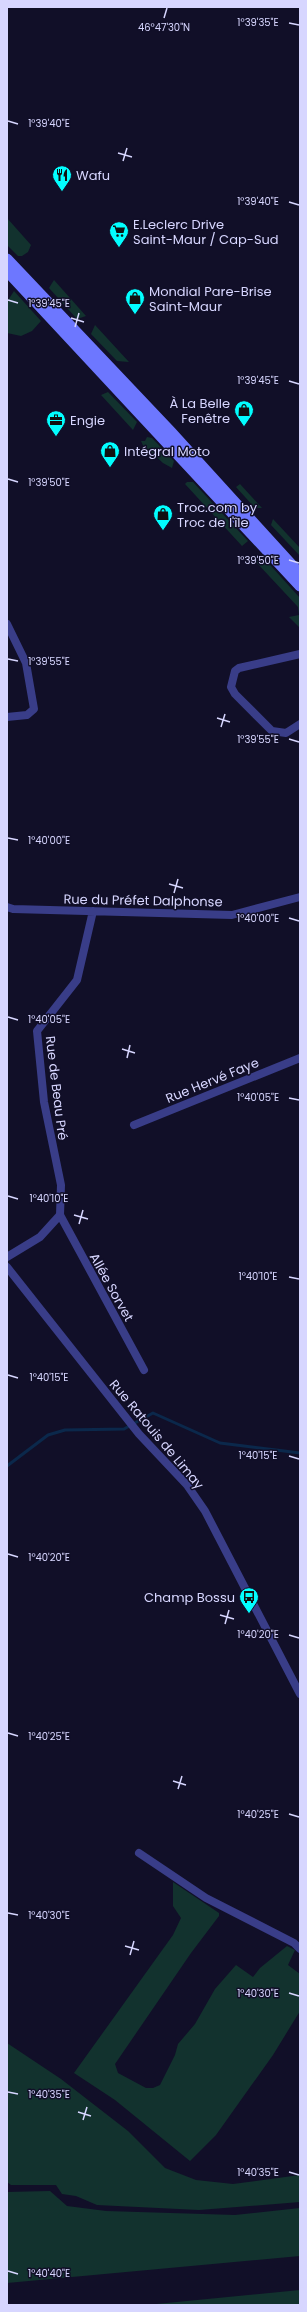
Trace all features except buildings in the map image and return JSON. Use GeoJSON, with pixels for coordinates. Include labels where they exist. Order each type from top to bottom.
{"type":"FeatureCollection","features":[{"type":"Feature","properties":{"kind":"main road"},"geometry":{"type":"LineString","coordinates":[[7,259],[171,432],[300,574]]}},
{"type":"Feature","properties":{"kind":"main road"},"geometry":{"type":"LineString","coordinates":[[7,271],[300,586]]}},
{"type":"Feature","properties":{"kind":"street"},"geometry":{"type":"LineString","coordinates":[[7,624],[28,670],[34,709],[27,715],[7,716]]}},
{"type":"Feature","properties":{"kind":"street"},"geometry":{"type":"LineString","coordinates":[[300,654],[240,668],[235,671],[231,687],[235,694],[272,731],[286,732],[300,724]]}},
{"type":"Feature","properties":{"kind":"street","name":"Rue du Préfet Dalphonse"},"geometry":{"type":"LineString","coordinates":[[7,907],[13,909],[232,915],[300,897]]}},
{"type":"Feature","properties":{"kind":"street","name":"Rue de Beau Pré"},"geometry":{"type":"LineString","coordinates":[[60,1215],[61,1185],[44,1102],[38,1031],[77,980],[93,911]]}},
{"type":"Feature","properties":{"kind":"street","name":"Rue Hervé Faye"},"geometry":{"type":"LineString","coordinates":[[134,1125],[300,1058]]}},
{"type":"Feature","properties":{"kind":"street"},"geometry":{"type":"LineString","coordinates":[[7,1257],[40,1237],[60,1215]]}},
{"type":"Feature","properties":{"kind":"street","name":"Allée Sorvet"},"geometry":{"type":"LineString","coordinates":[[60,1215],[144,1370]]}},
{"type":"Feature","properties":{"kind":"street","name":"Rue Ratouis de Limay"},"geometry":{"type":"LineString","coordinates":[[7,1267],[139,1434],[187,1485],[205,1511],[300,1694]]}},
{"type":"Feature","properties":{"kind":"street"},"geometry":{"type":"LineString","coordinates":[[139,1853],[206,1898],[294,1943],[300,1949]]}},
{"type":"Feature","properties":{"kind":"green space"},"geometry":{"type":"Polygon","coordinates":[[[7,218],[31,245],[28,252],[22,256],[18,256],[7,245],[7,218]]]}},
{"type":"Feature","properties":{"kind":"green space"},"geometry":{"type":"Polygon","coordinates":[[[54,280],[86,316],[77,319],[49,288],[54,280]]]}},
{"type":"Feature","properties":{"kind":"green space"},"geometry":{"type":"Polygon","coordinates":[[[14,291],[41,321],[32,331],[21,336],[7,333],[7,302],[14,291]]]}},
{"type":"Feature","properties":{"kind":"green space"},"geometry":{"type":"Polygon","coordinates":[[[95,325],[129,362],[117,361],[91,334],[95,325]]]}},
{"type":"Feature","properties":{"kind":"green space"},"geometry":{"type":"Polygon","coordinates":[[[108,392],[137,422],[133,430],[101,395],[108,392]]]}},
{"type":"Feature","properties":{"kind":"green space"},"geometry":{"type":"Polygon","coordinates":[[[147,437],[152,438],[174,461],[172,468],[163,463],[149,450],[146,452],[141,441],[145,441],[147,437]]]}},
{"type":"Feature","properties":{"kind":"green space"},"geometry":{"type":"Polygon","coordinates":[[[187,482],[193,482],[248,541],[242,546],[185,484],[187,482]]]}},
{"type":"Feature","properties":{"kind":"green space"},"geometry":{"type":"Polygon","coordinates":[[[240,484],[262,508],[255,508],[236,487],[240,484]]]}},
{"type":"Feature","properties":{"kind":"green space"},"geometry":{"type":"Polygon","coordinates":[[[273,519],[300,548],[300,556],[271,525],[273,519]]]}},
{"type":"Feature","properties":{"kind":"green space"},"geometry":{"type":"Polygon","coordinates":[[[262,556],[300,598],[300,628],[289,617],[299,615],[298,607],[256,562],[262,556]]]}},
{"type":"Feature","properties":{"kind":"green space"},"geometry":{"type":"Polygon","coordinates":[[[173,1882],[219,1913],[219,1916],[191,1953],[115,2064],[118,2073],[146,2088],[153,2088],[160,2085],[175,2055],[178,2044],[195,2024],[215,1989],[236,1965],[253,1977],[260,1968],[287,1946],[295,1950],[288,1965],[300,1974],[300,2011],[273,2055],[216,2135],[190,2161],[115,2100],[74,2073],[173,1935],[181,1918],[173,1906],[173,1882]]]}},
{"type":"Feature","properties":{"kind":"green space"},"geometry":{"type":"Polygon","coordinates":[[[7,2043],[61,2079],[128,2131],[165,2168],[196,2180],[233,2184],[300,2175],[300,2202],[199,2210],[97,2205],[76,2196],[62,2194],[56,2185],[11,2185],[7,2182],[7,2043]]]}},
{"type":"Feature","properties":{"kind":"green space"},"geometry":{"type":"Polygon","coordinates":[[[50,2191],[67,2206],[106,2211],[235,2215],[300,2208],[300,2256],[7,2283],[7,2192],[50,2191]]]}},
{"type":"Feature","properties":{"kind":"green space"},"geometry":{"type":"Polygon","coordinates":[[[300,2290],[300,2305],[146,2305],[300,2290]]]}},
{"type":"Feature","properties":{"kind":"waterway"},"geometry":{"type":"LineString","coordinates":[[7,1466],[48,1435],[65,1430],[124,1429],[153,1413],[220,1443],[300,1453]]}},
{"type":"Feature","properties":{"kind":"place","name":"Wafu"},"geometry":{"type":"Point","coordinates":[62,192]}},
{"type":"Feature","properties":{"kind":"place","name":"E.Leclerc Drive Saint-Maur / Cap-Sud"},"geometry":{"type":"Point","coordinates":[119,248]}},
{"type":"Feature","properties":{"kind":"place","name":"Mondial Pare-Brise Saint-Maur"},"geometry":{"type":"Point","coordinates":[135,315]}},
{"type":"Feature","properties":{"kind":"place","name":"À La Belle Fenêtre"},"geometry":{"type":"Point","coordinates":[244,427]}},
{"type":"Feature","properties":{"kind":"place","name":"Engie"},"geometry":{"type":"Point","coordinates":[56,437]}},
{"type":"Feature","properties":{"kind":"place","name":"Intégral Moto"},"geometry":{"type":"Point","coordinates":[110,468]}},
{"type":"Feature","properties":{"kind":"place","name":"Troc.com by Troc de l'île"},"geometry":{"type":"Point","coordinates":[163,531]}},
{"type":"Feature","properties":{"kind":"place","name":"Champ Bossu"},"geometry":{"type":"Point","coordinates":[249,1614]}}]}
